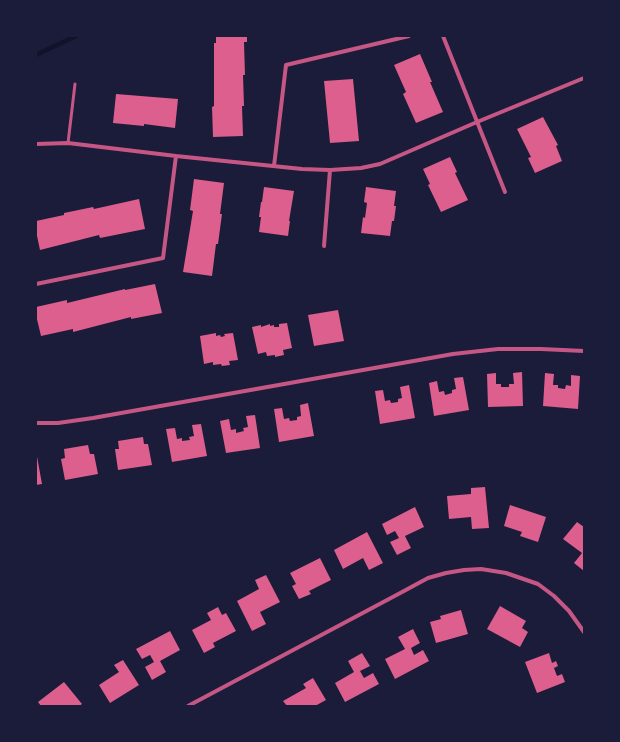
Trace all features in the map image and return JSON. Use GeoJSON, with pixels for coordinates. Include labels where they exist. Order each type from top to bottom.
{"type":"FeatureCollection","features":[{"type":"Feature","properties":{"kind":"street"},"geometry":{"type":"LineString","coordinates":[[274,166],[286,65],[409,36]]}},
{"type":"Feature","properties":{"kind":"street"},"geometry":{"type":"LineString","coordinates":[[443,36],[505,192]]}},
{"type":"Feature","properties":{"kind":"street"},"geometry":{"type":"LineString","coordinates":[[36,144],[68,143],[98,145],[176,156],[274,166],[330,170],[361,168],[380,164],[584,78]]}},
{"type":"Feature","properties":{"kind":"street"},"geometry":{"type":"LineString","coordinates":[[36,284],[163,258],[176,156]]}},
{"type":"Feature","properties":{"kind":"street"},"geometry":{"type":"LineString","coordinates":[[324,246],[330,170]]}},
{"type":"Feature","properties":{"kind":"street"},"geometry":{"type":"LineString","coordinates":[[36,423],[58,423],[93,418],[453,354],[498,349],[584,352]]}},
{"type":"Feature","properties":{"kind":"street"},"geometry":{"type":"LineString","coordinates":[[188,706],[404,590],[428,578],[446,573],[481,569],[506,573],[538,584],[554,596],[569,611],[584,632]]}},
{"type":"Feature","properties":{"kind":"lane"},"geometry":{"type":"LineString","coordinates":[[68,143],[75,84]]}},
{"type":"Feature","properties":{"kind":"building"},"geometry":{"type":"Polygon","coordinates":[[[216,36],[247,36],[247,42],[244,42],[245,75],[243,75],[243,136],[213,137],[212,107],[214,106],[214,43],[216,43],[216,36]]]}},
{"type":"Feature","properties":{"kind":"building"},"geometry":{"type":"Polygon","coordinates":[[[420,54],[443,112],[416,123],[403,94],[406,92],[394,65],[420,54]]]}},
{"type":"Feature","properties":{"kind":"building"},"geometry":{"type":"Polygon","coordinates":[[[353,79],[359,141],[330,143],[324,81],[353,79]]]}},
{"type":"Feature","properties":{"kind":"building"},"geometry":{"type":"Polygon","coordinates":[[[116,94],[178,99],[175,128],[144,124],[144,126],[113,123],[116,94]]]}},
{"type":"Feature","properties":{"kind":"building"},"geometry":{"type":"Polygon","coordinates":[[[543,117],[558,145],[556,146],[562,161],[535,173],[528,158],[531,157],[517,129],[543,117]]]}},
{"type":"Feature","properties":{"kind":"building"},"geometry":{"type":"Polygon","coordinates":[[[450,157],[457,172],[455,173],[468,200],[441,212],[428,185],[430,184],[423,169],[450,157]]]}},
{"type":"Feature","properties":{"kind":"building"},"geometry":{"type":"Polygon","coordinates":[[[194,179],[224,183],[220,214],[222,214],[212,276],[183,272],[193,211],[190,210],[194,179]]]}},
{"type":"Feature","properties":{"kind":"building"},"geometry":{"type":"Polygon","coordinates":[[[264,187],[294,191],[288,236],[259,232],[261,217],[259,217],[264,187]]]}},
{"type":"Feature","properties":{"kind":"building"},"geometry":{"type":"Polygon","coordinates":[[[366,187],[396,191],[394,221],[392,221],[390,236],[361,233],[367,203],[364,202],[366,187]]]}},
{"type":"Feature","properties":{"kind":"building"},"geometry":{"type":"Polygon","coordinates":[[[139,199],[145,229],[100,238],[99,235],[40,250],[36,231],[36,221],[64,215],[64,213],[93,207],[94,209],[139,199]]]}},
{"type":"Feature","properties":{"kind":"building"},"geometry":{"type":"Polygon","coordinates":[[[155,284],[162,313],[131,319],[131,317],[73,332],[73,329],[41,336],[36,315],[36,307],[67,300],[67,303],[125,289],[155,284]]]}},
{"type":"Feature","properties":{"kind":"building"},"geometry":{"type":"Polygon","coordinates":[[[338,310],[344,341],[314,346],[308,315],[338,310]]]}},
{"type":"Feature","properties":{"kind":"building"},"geometry":{"type":"Polygon","coordinates":[[[287,323],[292,348],[283,350],[284,355],[275,357],[275,355],[267,356],[266,352],[258,354],[252,327],[261,325],[261,327],[270,324],[270,326],[274,325],[274,327],[279,327],[279,324],[287,323]]]}},
{"type":"Feature","properties":{"kind":"building"},"geometry":{"type":"Polygon","coordinates":[[[216,333],[216,336],[220,335],[221,337],[225,336],[224,334],[233,333],[238,360],[229,361],[230,365],[213,365],[213,362],[204,364],[200,336],[216,333]]]}},
{"type":"Feature","properties":{"kind":"building"},"geometry":{"type":"Polygon","coordinates":[[[522,372],[523,406],[488,407],[487,374],[496,373],[496,384],[501,384],[501,387],[509,387],[509,384],[514,384],[513,373],[522,372]]]}},
{"type":"Feature","properties":{"kind":"building"},"geometry":{"type":"Polygon","coordinates":[[[545,373],[554,374],[553,385],[558,385],[558,388],[565,389],[566,385],[571,386],[571,375],[580,376],[578,409],[543,406],[545,373]]]}},
{"type":"Feature","properties":{"kind":"building"},"geometry":{"type":"Polygon","coordinates":[[[463,377],[469,410],[434,416],[429,383],[437,381],[439,392],[444,391],[445,395],[452,393],[452,390],[456,389],[454,378],[463,377]]]}},
{"type":"Feature","properties":{"kind":"building"},"geometry":{"type":"Polygon","coordinates":[[[409,385],[415,418],[380,424],[375,391],[383,390],[385,401],[390,400],[391,403],[398,402],[398,399],[402,398],[400,387],[409,385]]]}},
{"type":"Feature","properties":{"kind":"building"},"geometry":{"type":"Polygon","coordinates":[[[308,403],[314,436],[279,442],[274,409],[282,408],[284,419],[289,418],[290,421],[297,420],[297,417],[301,416],[300,405],[308,403]]]}},
{"type":"Feature","properties":{"kind":"building"},"geometry":{"type":"Polygon","coordinates":[[[255,415],[260,448],[226,453],[220,421],[229,419],[231,430],[236,429],[236,433],[244,431],[243,428],[248,427],[246,416],[255,415]]]}},
{"type":"Feature","properties":{"kind":"building"},"geometry":{"type":"Polygon","coordinates":[[[201,424],[207,456],[172,462],[166,429],[175,428],[177,439],[182,438],[182,441],[190,440],[189,437],[194,436],[192,425],[201,424]]]}},
{"type":"Feature","properties":{"kind":"building"},"geometry":{"type":"Polygon","coordinates":[[[143,437],[144,444],[148,444],[152,465],[118,470],[115,449],[119,449],[118,441],[143,437]]]}},
{"type":"Feature","properties":{"kind":"building"},"geometry":{"type":"Polygon","coordinates":[[[88,445],[90,454],[94,454],[98,474],[65,480],[61,459],[65,458],[64,449],[88,445]]]}},
{"type":"Feature","properties":{"kind":"building"},"geometry":{"type":"Polygon","coordinates":[[[36,451],[42,484],[36,485],[36,451]]]}},
{"type":"Feature","properties":{"kind":"building"},"geometry":{"type":"Polygon","coordinates":[[[485,487],[489,528],[472,529],[471,517],[449,519],[447,496],[471,494],[471,488],[485,487]]]}},
{"type":"Feature","properties":{"kind":"building"},"geometry":{"type":"Polygon","coordinates":[[[510,505],[546,517],[538,542],[520,536],[522,532],[504,526],[510,505]]]}},
{"type":"Feature","properties":{"kind":"building"},"geometry":{"type":"Polygon","coordinates":[[[415,507],[424,527],[405,536],[411,548],[397,555],[390,542],[399,538],[395,531],[387,535],[382,524],[415,507]]]}},
{"type":"Feature","properties":{"kind":"building"},"geometry":{"type":"Polygon","coordinates":[[[577,522],[584,527],[584,571],[574,563],[582,553],[563,539],[577,522]]]}},
{"type":"Feature","properties":{"kind":"building"},"geometry":{"type":"Polygon","coordinates":[[[367,532],[383,563],[369,570],[363,558],[343,569],[334,550],[367,532]]]}},
{"type":"Feature","properties":{"kind":"building"},"geometry":{"type":"Polygon","coordinates":[[[320,558],[331,580],[309,591],[311,594],[299,599],[292,586],[296,584],[290,573],[320,558]]]}},
{"type":"Feature","properties":{"kind":"building"},"geometry":{"type":"Polygon","coordinates":[[[266,575],[280,602],[260,612],[266,624],[252,631],[237,601],[259,589],[255,580],[266,575]]]}},
{"type":"Feature","properties":{"kind":"building"},"geometry":{"type":"Polygon","coordinates":[[[500,606],[526,621],[522,628],[528,632],[520,647],[487,629],[500,606]]]}},
{"type":"Feature","properties":{"kind":"building"},"geometry":{"type":"Polygon","coordinates":[[[218,607],[222,615],[226,613],[236,631],[213,643],[215,647],[204,653],[192,630],[211,620],[207,613],[218,607]]]}},
{"type":"Feature","properties":{"kind":"building"},"geometry":{"type":"Polygon","coordinates":[[[461,610],[468,634],[436,643],[430,622],[441,619],[440,616],[461,610]]]}},
{"type":"Feature","properties":{"kind":"building"},"geometry":{"type":"Polygon","coordinates":[[[413,629],[420,643],[411,648],[414,655],[423,650],[429,661],[395,679],[385,659],[405,649],[398,637],[413,629]]]}},
{"type":"Feature","properties":{"kind":"building"},"geometry":{"type":"Polygon","coordinates":[[[170,631],[180,650],[160,661],[166,672],[152,680],[145,667],[154,662],[150,655],[142,659],[136,649],[170,631]]]}},
{"type":"Feature","properties":{"kind":"building"},"geometry":{"type":"Polygon","coordinates":[[[362,653],[370,666],[360,671],[364,678],[373,673],[379,684],[345,702],[335,683],[354,672],[348,661],[362,653]]]}},
{"type":"Feature","properties":{"kind":"building"},"geometry":{"type":"Polygon","coordinates":[[[549,653],[552,663],[556,661],[558,666],[554,668],[557,676],[562,674],[565,682],[537,693],[525,662],[549,653]]]}},
{"type":"Feature","properties":{"kind":"building"},"geometry":{"type":"Polygon","coordinates":[[[123,660],[139,685],[110,703],[99,685],[119,672],[114,665],[123,660]]]}},
{"type":"Feature","properties":{"kind":"building"},"geometry":{"type":"Polygon","coordinates":[[[313,678],[326,700],[315,706],[287,706],[283,701],[306,688],[303,684],[313,678]]]}},
{"type":"Feature","properties":{"kind":"building"},"geometry":{"type":"Polygon","coordinates":[[[64,682],[82,704],[79,706],[41,706],[38,702],[64,682]]]}},
{"type":"Feature","properties":{"kind":"waterway"},"geometry":{"type":"LineString","coordinates":[[36,55],[76,36]]}}]}
